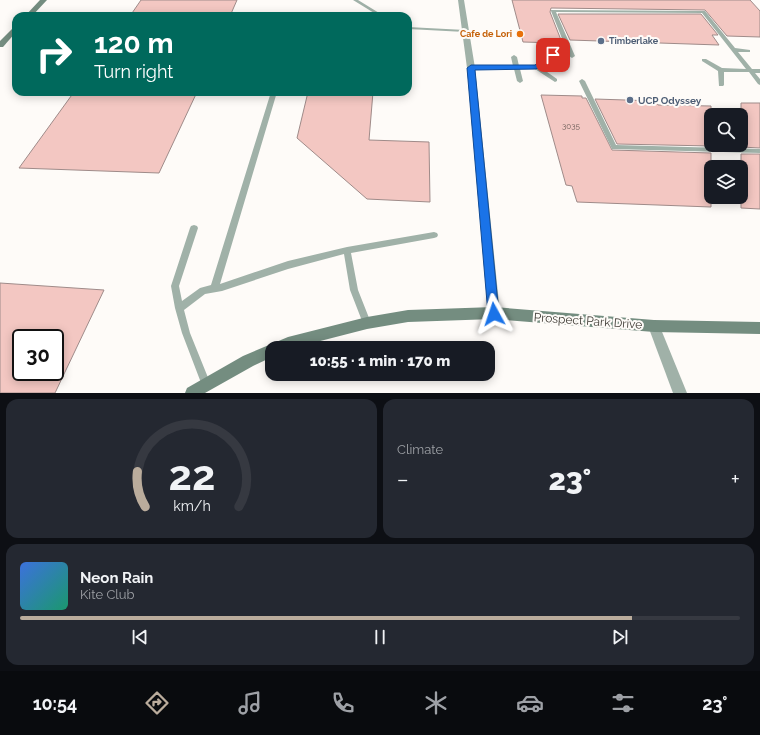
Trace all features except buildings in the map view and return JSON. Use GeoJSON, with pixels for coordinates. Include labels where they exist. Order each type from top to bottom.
{"type":"FeatureCollection","features":[{"type":"Feature","properties":{"kind":"street"},"geometry":{"type":"LineString","coordinates":[[32,12],[44,0]]}},
{"type":"Feature","properties":{"kind":"street"},"geometry":{"type":"LineString","coordinates":[[461,0],[471,68],[494,314]]}},
{"type":"Feature","properties":{"kind":"street"},"geometry":{"type":"LineString","coordinates":[[0,45],[12,32]]}},
{"type":"Feature","properties":{"kind":"street","name":"Prospect Park Drive"},"geometry":{"type":"LineString","coordinates":[[296,341],[367,323],[408,316],[494,314],[654,326],[760,328]]}},
{"type":"Feature","properties":{"kind":"street"},"geometry":{"type":"LineString","coordinates":[[654,326],[680,393]]}},
{"type":"Feature","properties":{"kind":"street"},"geometry":{"type":"LineString","coordinates":[[192,393],[265,354]]}},
{"type":"Feature","properties":{"kind":"lane"},"geometry":{"type":"LineString","coordinates":[[355,0],[375,12]]}},
{"type":"Feature","properties":{"kind":"lane"},"geometry":{"type":"LineString","coordinates":[[572,56],[553,11],[703,12],[735,50],[760,84]]}},
{"type":"Feature","properties":{"kind":"lane"},"geometry":{"type":"LineString","coordinates":[[412,28],[465,31]]}},
{"type":"Feature","properties":{"kind":"lane"},"geometry":{"type":"LineString","coordinates":[[735,50],[748,51]]}},
{"type":"Feature","properties":{"kind":"lane"},"geometry":{"type":"LineString","coordinates":[[536,67],[553,55]]}},
{"type":"Feature","properties":{"kind":"lane"},"geometry":{"type":"LineString","coordinates":[[514,57],[520,81]]}},
{"type":"Feature","properties":{"kind":"lane"},"geometry":{"type":"LineString","coordinates":[[704,60],[721,70],[760,71]]}},
{"type":"Feature","properties":{"kind":"lane"},"geometry":{"type":"LineString","coordinates":[[471,68],[536,67],[555,80]]}},
{"type":"Feature","properties":{"kind":"lane"},"geometry":{"type":"LineString","coordinates":[[721,70],[721,85]]}},
{"type":"Feature","properties":{"kind":"lane"},"geometry":{"type":"LineString","coordinates":[[582,81],[614,147],[760,151]]}},
{"type":"Feature","properties":{"kind":"lane"},"geometry":{"type":"LineString","coordinates":[[214,289],[273,96]]}},
{"type":"Feature","properties":{"kind":"lane"},"geometry":{"type":"LineString","coordinates":[[194,228],[175,286],[179,308],[206,385]]}},
{"type":"Feature","properties":{"kind":"lane"},"geometry":{"type":"LineString","coordinates":[[179,308],[203,291],[214,289],[288,265],[347,250],[434,235]]}},
{"type":"Feature","properties":{"kind":"lane"},"geometry":{"type":"LineString","coordinates":[[347,250],[354,290],[367,323]]}},
{"type":"Feature","properties":{"kind":"place","name":"Cafe de Lori"},"geometry":{"type":"Point","coordinates":[520,34]}},
{"type":"Feature","properties":{"kind":"place","name":"Timberlake"},"geometry":{"type":"Point","coordinates":[601,41]}},
{"type":"Feature","properties":{"kind":"place","name":"UCP Odyssey"},"geometry":{"type":"Point","coordinates":[630,100]}},
{"type":"Feature","properties":{"kind":"route"},"geometry":{"type":"LineString","coordinates":[[494,314],[471,68],[536,67],[553,55]]}}]}
